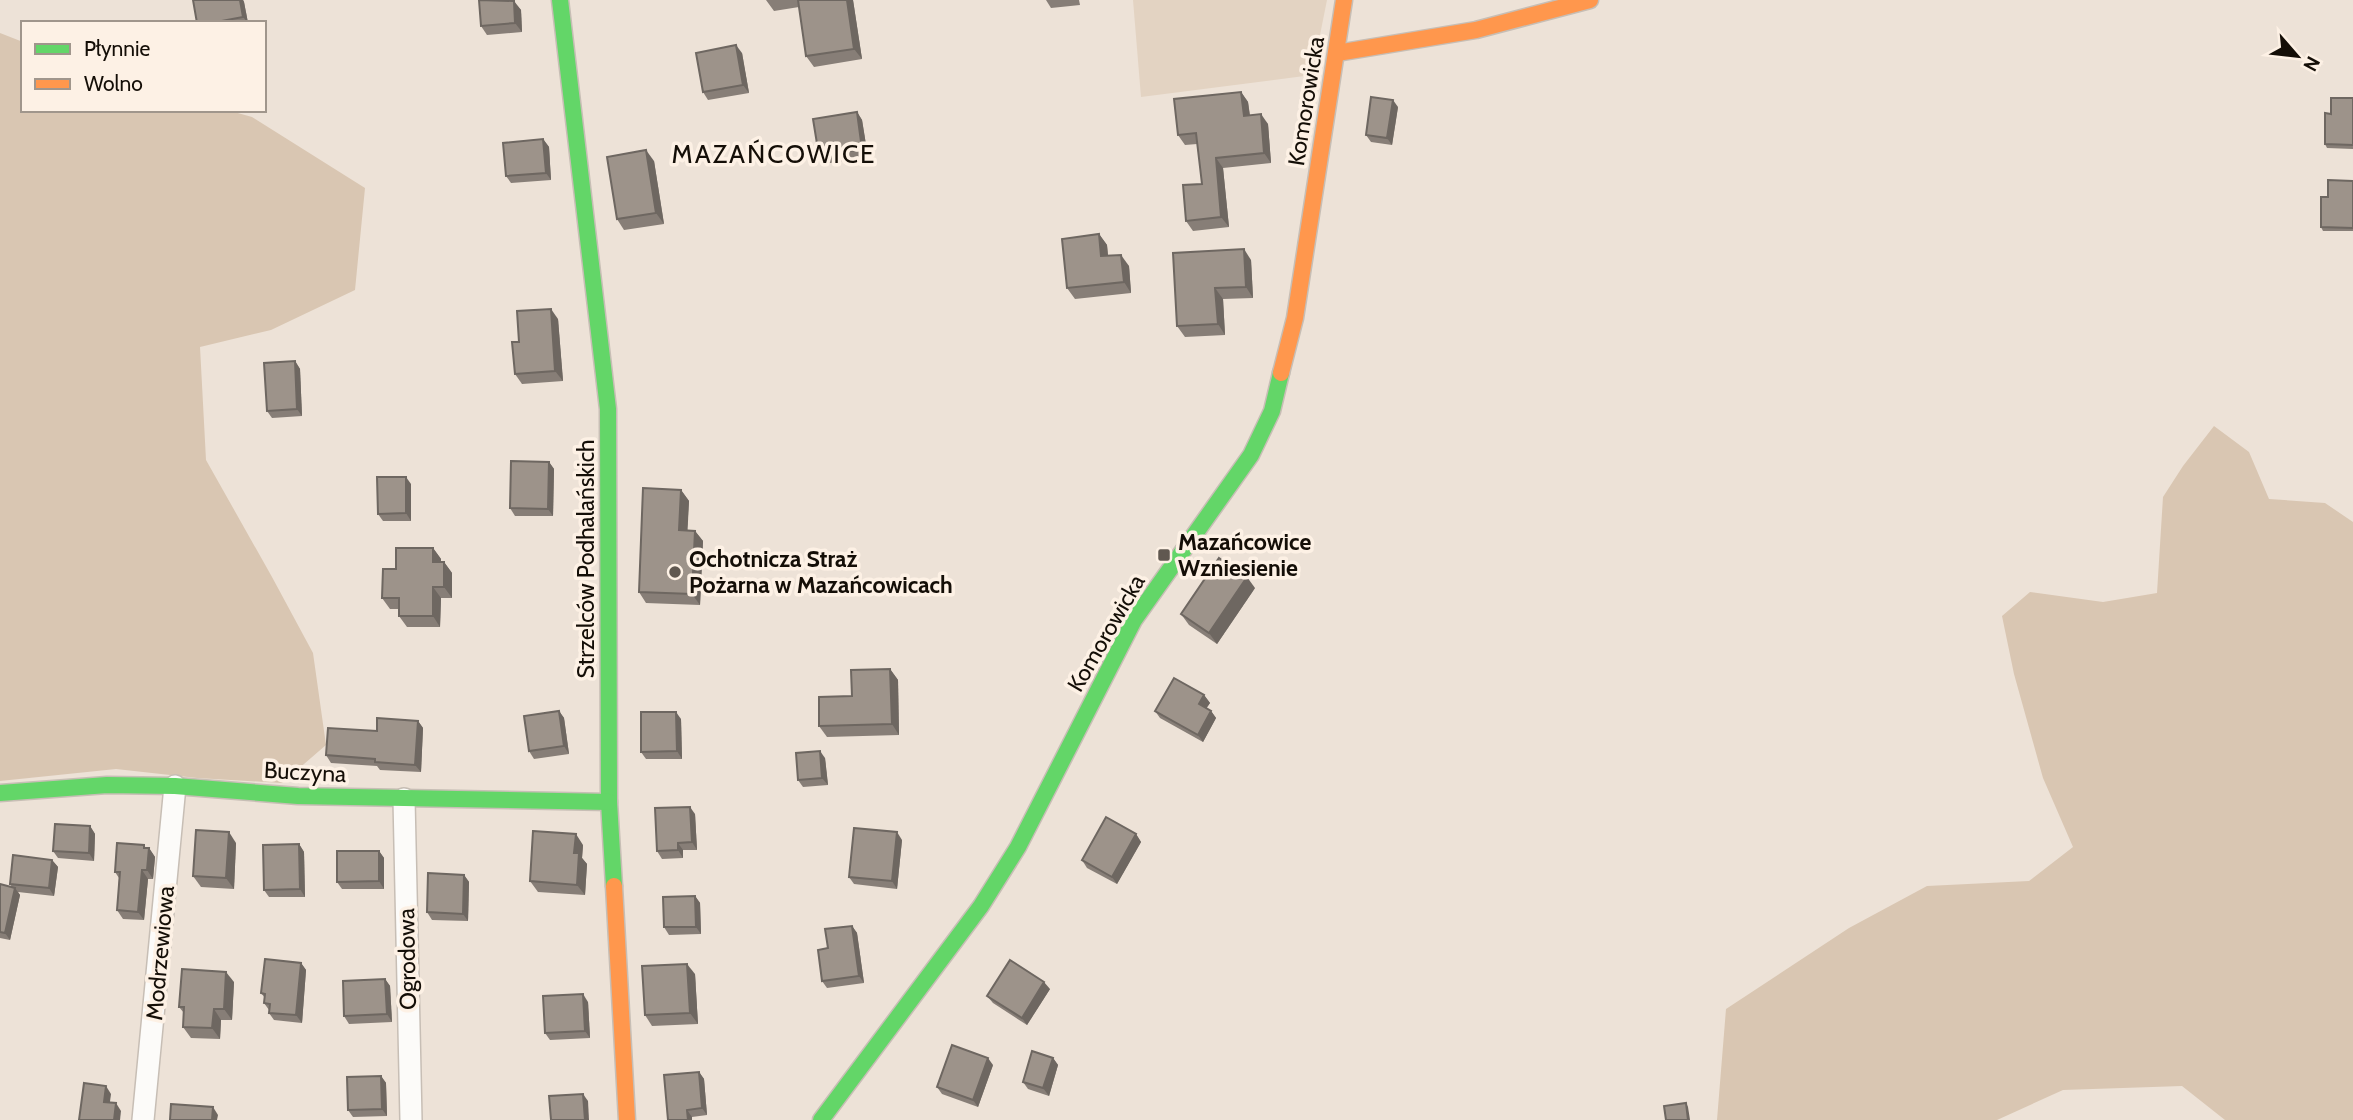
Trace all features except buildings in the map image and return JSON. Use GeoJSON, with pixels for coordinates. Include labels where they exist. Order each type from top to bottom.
{"type":"FeatureCollection","features":[{"type":"Feature","properties":{"kind":"street","name":"Komorowicka"},"geometry":{"type":"LineString","coordinates":[[821,1120],[981,906],[1018,847],[1134,620],[1251,455],[1272,411],[1295,318],[1344,0]]}},
{"type":"Feature","properties":{"kind":"street"},"geometry":{"type":"LineString","coordinates":[[1337,53],[1476,30],[1590,0]]}},
{"type":"Feature","properties":{"kind":"street","name":"Strzelców Podhalańskich"},"geometry":{"type":"LineString","coordinates":[[567,2],[608,409],[609,802],[627,1120]]}},
{"type":"Feature","properties":{"kind":"street","name":"Buczyna"},"geometry":{"type":"LineString","coordinates":[[0,793],[107,785],[175,786],[298,796],[609,802]]}},
{"type":"Feature","properties":{"kind":"street","name":"Modrzewiowa"},"geometry":{"type":"LineString","coordinates":[[143,1120],[175,786]]}},
{"type":"Feature","properties":{"kind":"street","name":"Ogrodowa"},"geometry":{"type":"LineString","coordinates":[[404,799],[411,1120]]}},
{"type":"Feature","properties":{"kind":"shaded area"},"geometry":{"type":"Polygon","coordinates":[[[1133,0],[1327,0],[1312,75],[1141,97],[1133,0]]]}},
{"type":"Feature","properties":{"kind":"shaded area"},"geometry":{"type":"Polygon","coordinates":[[[0,33],[21,41],[21,112],[234,112],[252,117],[365,188],[355,290],[271,330],[200,347],[206,460],[313,653],[326,745],[282,783],[197,778],[116,769],[0,781],[0,33]]]}},
{"type":"Feature","properties":{"kind":"shaded area"},"geometry":{"type":"Polygon","coordinates":[[[2214,426],[2249,452],[2269,499],[2325,503],[2353,522],[2353,1120],[2225,1120],[2182,1086],[2063,1090],[1997,1120],[1717,1120],[1726,1009],[1849,928],[1927,886],[2029,881],[2073,847],[2043,778],[2014,674],[2002,616],[2030,592],[2103,602],[2157,593],[2163,497],[2214,426]]]}},
{"type":"Feature","properties":{"kind":"traffic: fast"},"geometry":{"type":"LineString","coordinates":[[560,0],[608,409],[609,802],[614,886]]}},
{"type":"Feature","properties":{"kind":"traffic: fast"},"geometry":{"type":"LineString","coordinates":[[821,1120],[981,906],[1018,847],[1134,620],[1251,455],[1272,411],[1281,373]]}},
{"type":"Feature","properties":{"kind":"traffic: fast"},"geometry":{"type":"LineString","coordinates":[[0,793],[107,785],[175,786],[298,796],[609,802]]}},
{"type":"Feature","properties":{"kind":"traffic: slow"},"geometry":{"type":"LineString","coordinates":[[1281,373],[1295,318],[1344,0]]}},
{"type":"Feature","properties":{"kind":"traffic: slow"},"geometry":{"type":"LineString","coordinates":[[1337,53],[1476,30],[1590,0]]}},
{"type":"Feature","properties":{"kind":"traffic: slow"},"geometry":{"type":"LineString","coordinates":[[614,886],[627,1120]]}},
{"type":"Feature","properties":{"kind":"place","name":"Mazańcowice Wzniesienie"},"geometry":{"type":"Point","coordinates":[1164,555]}},
{"type":"Feature","properties":{"kind":"place","name":"Ochotnicza Straż Pożarna w Mazańcowicach"},"geometry":{"type":"Point","coordinates":[675,572]}},
{"type":"Feature","properties":{"kind":"district","name":"MAZAŃCOWICE"},"geometry":{"type":"Point","coordinates":[774,154]}}]}
